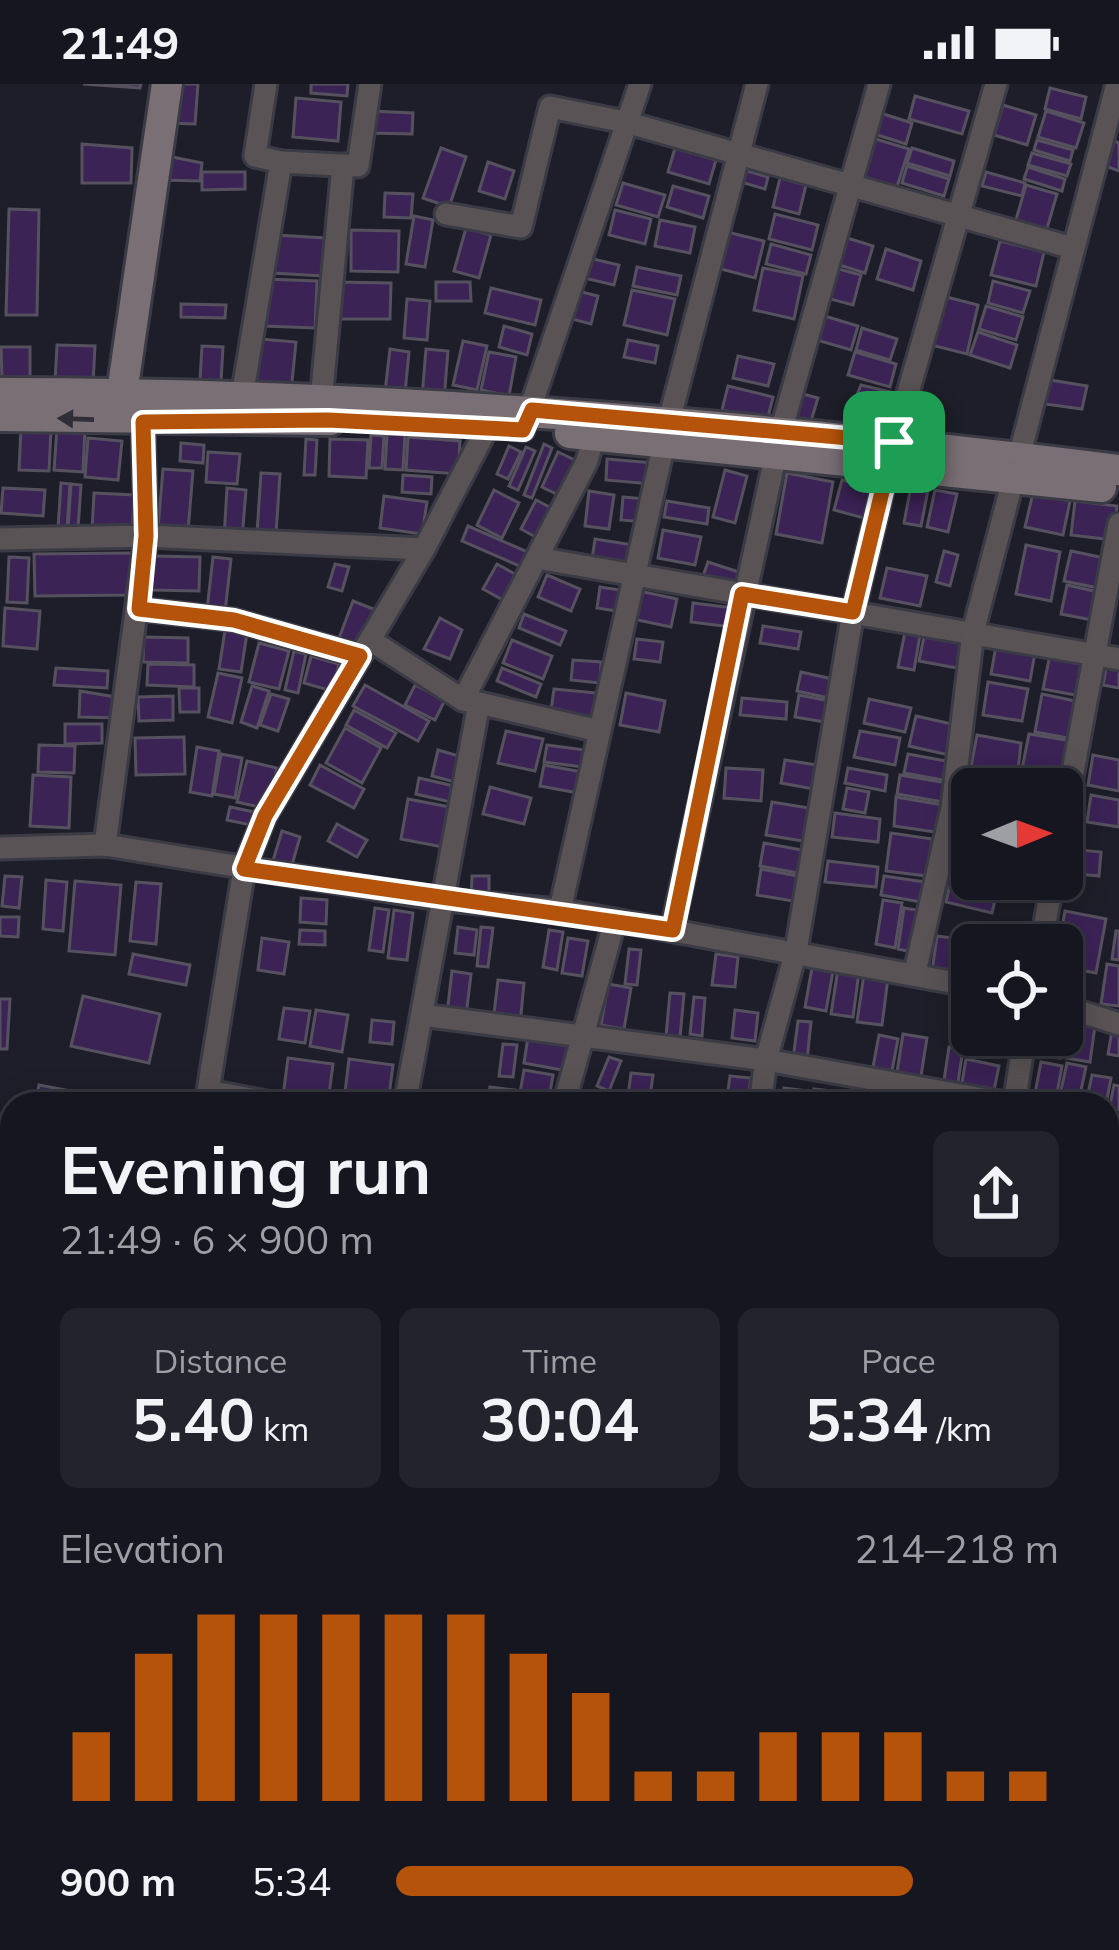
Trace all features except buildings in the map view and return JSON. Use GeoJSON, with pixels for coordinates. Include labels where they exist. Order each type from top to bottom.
{"type":"FeatureCollection","features":[{"type":"Feature","properties":{"kind":"main road"},"geometry":{"type":"LineString","coordinates":[[122,393],[167,84]]}},
{"type":"Feature","properties":{"kind":"main road"},"geometry":{"type":"LineString","coordinates":[[0,393],[321,401],[597,424],[891,453],[1119,488]]}},
{"type":"Feature","properties":{"kind":"main road"},"geometry":{"type":"LineString","coordinates":[[0,416],[143,422],[328,420],[487,428],[527,420]]}},
{"type":"Feature","properties":{"kind":"main road"},"geometry":{"type":"LineString","coordinates":[[1014,469],[1119,470]]}},
{"type":"Feature","properties":{"kind":"street"},"geometry":{"type":"LineString","coordinates":[[266,84],[255,157],[343,166],[358,166],[370,84]]}},
{"type":"Feature","properties":{"kind":"street"},"geometry":{"type":"LineString","coordinates":[[527,420],[640,84]]}},
{"type":"Feature","properties":{"kind":"street"},"geometry":{"type":"LineString","coordinates":[[560,910],[666,432],[757,84]]}},
{"type":"Feature","properties":{"kind":"street"},"geometry":{"type":"LineString","coordinates":[[673,930],[742,594],[778,445],[879,84]]}},
{"type":"Feature","properties":{"kind":"street"},"geometry":{"type":"LineString","coordinates":[[762,1092],[796,951],[853,612],[891,453],[996,84]]}},
{"type":"Feature","properties":{"kind":"street"},"geometry":{"type":"LineString","coordinates":[[915,972],[952,808],[974,632],[1118,84]]}},
{"type":"Feature","properties":{"kind":"street"},"geometry":{"type":"LineString","coordinates":[[446,214],[521,227],[550,107],[625,122],[1073,248]]}},
{"type":"Feature","properties":{"kind":"street"},"geometry":{"type":"LineString","coordinates":[[242,397],[281,163]]}},
{"type":"Feature","properties":{"kind":"street"},"geometry":{"type":"LineString","coordinates":[[321,401],[343,166]]}},
{"type":"Feature","properties":{"kind":"street"},"geometry":{"type":"LineString","coordinates":[[105,844],[146,536],[143,422]]}},
{"type":"Feature","properties":{"kind":"street"},"geometry":{"type":"LineString","coordinates":[[407,1092],[445,901],[471,702],[587,461],[597,424]]}},
{"type":"Feature","properties":{"kind":"street"},"geometry":{"type":"LineString","coordinates":[[207,1092],[244,869],[265,816],[424,549],[487,428]]}},
{"type":"Feature","properties":{"kind":"street"},"geometry":{"type":"LineString","coordinates":[[1074,768],[1119,524]]}},
{"type":"Feature","properties":{"kind":"street"},"geometry":{"type":"LineString","coordinates":[[0,539],[146,536],[424,549]]}},
{"type":"Feature","properties":{"kind":"street"},"geometry":{"type":"LineString","coordinates":[[537,558],[1119,659]]}},
{"type":"Feature","properties":{"kind":"street"},"geometry":{"type":"LineString","coordinates":[[139,609],[234,620],[365,648],[471,702],[598,731]]}},
{"type":"Feature","properties":{"kind":"street"},"geometry":{"type":"LineString","coordinates":[[0,848],[105,844],[445,901],[560,910],[951,981]]}},
{"type":"Feature","properties":{"kind":"street"},"geometry":{"type":"LineString","coordinates":[[567,1092],[615,920]]}},
{"type":"Feature","properties":{"kind":"street"},"geometry":{"type":"LineString","coordinates":[[1083,1013],[1119,1024]]}},
{"type":"Feature","properties":{"kind":"street"},"geometry":{"type":"LineString","coordinates":[[422,1016],[766,1060],[945,1092]]}},
{"type":"Feature","properties":{"kind":"street"},"geometry":{"type":"LineString","coordinates":[[1014,1092],[1021,1056]]}},
{"type":"Feature","properties":{"kind":"route"},"geometry":{"type":"LineString","coordinates":[[532,410],[894,442],[853,612],[742,594],[673,930],[560,910],[445,901],[244,869],[265,816],[360,656],[234,620],[139,609],[146,536],[143,422],[328,420],[523,430],[532,410]]}}]}
